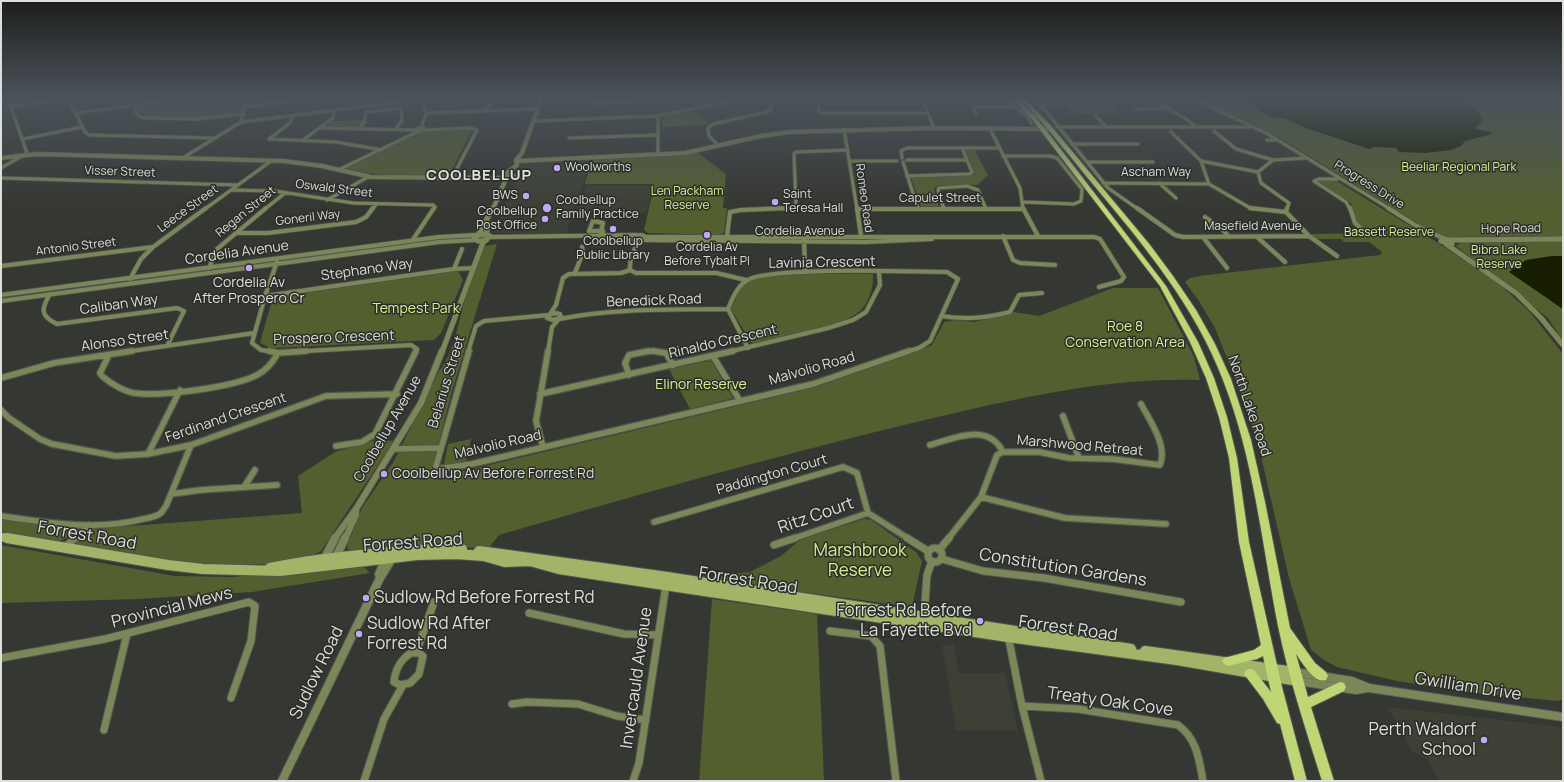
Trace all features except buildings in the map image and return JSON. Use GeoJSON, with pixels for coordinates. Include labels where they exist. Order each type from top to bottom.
{"type":"FeatureCollection","features":[{"type":"Feature","properties":{"kind":"main road","name":"North Lake Road"},"geometry":{"type":"LineString","coordinates":[[1054,135],[1176,286],[1195,316],[1223,371],[1253,462],[1284,629],[1304,704],[1328,781]]}},
{"type":"Feature","properties":{"kind":"main road","name":"North Lake Road"},"geometry":{"type":"LineString","coordinates":[[1054,135],[1163,286],[1197,348],[1210,378],[1223,417],[1233,458],[1244,542],[1273,673],[1301,781]]}},
{"type":"Feature","properties":{"kind":"main road","name":"Forrest Road"},"geometry":{"type":"LineString","coordinates":[[1,537],[187,568],[264,569],[280,571],[334,561],[446,548],[472,550],[1177,660],[1250,674],[1273,673]]}},
{"type":"Feature","properties":{"kind":"main road"},"geometry":{"type":"LineString","coordinates":[[1284,629],[1311,666],[1322,676]]}},
{"type":"Feature","properties":{"kind":"main road","name":"Forrest Road"},"geometry":{"type":"LineString","coordinates":[[1007,633],[1228,661],[1273,673],[1296,676]]}},
{"type":"Feature","properties":{"kind":"main road"},"geometry":{"type":"LineString","coordinates":[[1228,661],[1257,654],[1267,647]]}},
{"type":"Feature","properties":{"kind":"main road"},"geometry":{"type":"LineString","coordinates":[[1250,674],[1267,695],[1286,727]]}},
{"type":"Feature","properties":{"kind":"main road"},"geometry":{"type":"LineString","coordinates":[[1304,704],[1315,697],[1331,693],[1340,687]]}},
{"type":"Feature","properties":{"kind":"street"},"geometry":{"type":"LineString","coordinates":[[1,168],[25,155],[27,150],[22,135]]}},
{"type":"Feature","properties":{"kind":"street"},"geometry":{"type":"LineString","coordinates":[[23,139],[40,135]]}},
{"type":"Feature","properties":{"kind":"street"},"geometry":{"type":"LineString","coordinates":[[92,135],[215,138]]}},
{"type":"Feature","properties":{"kind":"street"},"geometry":{"type":"LineString","coordinates":[[182,159],[219,135]]}},
{"type":"Feature","properties":{"kind":"street"},"geometry":{"type":"LineString","coordinates":[[273,135],[269,139],[352,144],[382,150]]}},
{"type":"Feature","properties":{"kind":"street"},"geometry":{"type":"LineString","coordinates":[[303,140],[310,135]]}},
{"type":"Feature","properties":{"kind":"street"},"geometry":{"type":"LineString","coordinates":[[337,169],[382,150],[407,135]]}},
{"type":"Feature","properties":{"kind":"street"},"geometry":{"type":"LineString","coordinates":[[454,176],[474,135]]}},
{"type":"Feature","properties":{"kind":"street","name":"Coolbellup Avenue"},"geometry":{"type":"LineString","coordinates":[[323,563],[349,516],[356,509],[421,403],[433,376],[474,268],[479,240],[502,193],[523,160],[522,153],[529,135]]}},
{"type":"Feature","properties":{"kind":"street"},"geometry":{"type":"LineString","coordinates":[[569,138],[643,135]]}},
{"type":"Feature","properties":{"kind":"street"},"geometry":{"type":"LineString","coordinates":[[658,135],[658,154]]}},
{"type":"Feature","properties":{"kind":"street"},"geometry":{"type":"LineString","coordinates":[[709,135],[718,144]]}},
{"type":"Feature","properties":{"kind":"street"},"geometry":{"type":"LineString","coordinates":[[523,160],[685,153],[718,144],[765,135]]}},
{"type":"Feature","properties":{"kind":"street","name":"Romeo Road"},"geometry":{"type":"LineString","coordinates":[[845,135],[861,236],[860,239],[854,242]]}},
{"type":"Feature","properties":{"kind":"street"},"geometry":{"type":"LineString","coordinates":[[993,135],[1020,188],[1024,209],[1038,236]]}},
{"type":"Feature","properties":{"kind":"street"},"geometry":{"type":"LineString","coordinates":[[1059,135],[1072,144],[1104,183]]}},
{"type":"Feature","properties":{"kind":"street"},"geometry":{"type":"LineString","coordinates":[[1175,135],[1201,161],[1209,184],[1253,210],[1286,212]]}},
{"type":"Feature","properties":{"kind":"street"},"geometry":{"type":"LineString","coordinates":[[1219,135],[1236,149],[1273,160],[1306,158]]}},
{"type":"Feature","properties":{"kind":"street","name":"Progress Drive"},"geometry":{"type":"LineString","coordinates":[[1269,135],[1338,179],[1428,232],[1448,242],[1528,301],[1563,338]]}},
{"type":"Feature","properties":{"kind":"street"},"geometry":{"type":"LineString","coordinates":[[1268,140],[1278,140]]}},
{"type":"Feature","properties":{"kind":"street"},"geometry":{"type":"LineString","coordinates":[[1072,144],[1138,144]]}},
{"type":"Feature","properties":{"kind":"street"},"geometry":{"type":"LineString","coordinates":[[907,176],[970,174],[972,172],[962,148]]}},
{"type":"Feature","properties":{"kind":"street"},"geometry":{"type":"LineString","coordinates":[[918,209],[900,151],[904,149],[999,148]]}},
{"type":"Feature","properties":{"kind":"street"},"geometry":{"type":"LineString","coordinates":[[727,236],[730,212],[735,210],[794,208],[797,203],[794,154],[800,151],[848,150]]}},
{"type":"Feature","properties":{"kind":"street"},"geometry":{"type":"LineString","coordinates":[[1,158],[40,155],[288,162],[337,169],[368,177],[408,179],[454,176],[512,176]]}},
{"type":"Feature","properties":{"kind":"street"},"geometry":{"type":"LineString","coordinates":[[1003,156],[1050,156],[1057,158],[1082,189],[1081,201],[1074,204],[1022,202]]}},
{"type":"Feature","properties":{"kind":"street","name":"Coolbellup Avenue"},"geometry":{"type":"LineString","coordinates":[[488,235],[486,228],[502,193],[505,183],[504,177],[523,160]]}},
{"type":"Feature","properties":{"kind":"street"},"geometry":{"type":"LineString","coordinates":[[849,161],[967,160]]}},
{"type":"Feature","properties":{"kind":"street"},"geometry":{"type":"LineString","coordinates":[[1201,161],[1258,172],[1273,160]]}},
{"type":"Feature","properties":{"kind":"street","name":"Leece Street"},"geometry":{"type":"LineString","coordinates":[[127,283],[141,259],[153,247],[270,162]]}},
{"type":"Feature","properties":{"kind":"street"},"geometry":{"type":"LineString","coordinates":[[1087,162],[1153,162]]}},
{"type":"Feature","properties":{"kind":"street","name":"Masefield Avenue"},"geometry":{"type":"LineString","coordinates":[[1258,172],[1258,178],[1263,185],[1286,199],[1289,203],[1286,212],[1309,236]]}},
{"type":"Feature","properties":{"kind":"street"},"geometry":{"type":"LineString","coordinates":[[327,200],[368,177]]}},
{"type":"Feature","properties":{"kind":"street","name":"Visser Street"},"geometry":{"type":"LineString","coordinates":[[1,178],[238,185]]}},
{"type":"Feature","properties":{"kind":"street"},"geometry":{"type":"LineString","coordinates":[[1338,179],[1319,179],[1314,182],[1346,202],[1349,205],[1352,221],[1363,230]]}},
{"type":"Feature","properties":{"kind":"street"},"geometry":{"type":"LineString","coordinates":[[1159,182],[1176,198]]}},
{"type":"Feature","properties":{"kind":"street","name":"Ascham Way"},"geometry":{"type":"LineString","coordinates":[[1104,183],[1159,182],[1209,184]]}},
{"type":"Feature","properties":{"kind":"street","name":"Masefield Avenue"},"geometry":{"type":"LineString","coordinates":[[1104,183],[1108,188],[1175,235],[1203,237],[1309,236]]}},
{"type":"Feature","properties":{"kind":"street"},"geometry":{"type":"LineString","coordinates":[[944,209],[938,190],[939,188],[967,186],[978,190],[986,209]]}},
{"type":"Feature","properties":{"kind":"street","name":"Oswald Street"},"geometry":{"type":"LineString","coordinates":[[232,190],[285,193],[327,200],[376,205],[433,205],[435,207],[412,241]]}},
{"type":"Feature","properties":{"kind":"street","name":"Regan Street"},"geometry":{"type":"LineString","coordinates":[[209,268],[217,249],[285,193]]}},
{"type":"Feature","properties":{"kind":"street","name":"Goneril Way"},"geometry":{"type":"LineString","coordinates":[[236,233],[268,233],[356,222],[366,217],[376,205]]}},
{"type":"Feature","properties":{"kind":"street","name":"Capulet Street"},"geometry":{"type":"LineString","coordinates":[[857,209],[1024,209]]}},
{"type":"Feature","properties":{"kind":"street"},"geometry":{"type":"LineString","coordinates":[[1205,217],[1229,237]]}},
{"type":"Feature","properties":{"kind":"street"},"geometry":{"type":"LineString","coordinates":[[630,270],[639,230]]}},
{"type":"Feature","properties":{"kind":"street"},"geometry":{"type":"LineString","coordinates":[[601,231],[602,236]]}},
{"type":"Feature","properties":{"kind":"street"},"geometry":{"type":"LineString","coordinates":[[479,240],[488,235]]}},
{"type":"Feature","properties":{"kind":"street"},"geometry":{"type":"LineString","coordinates":[[479,240],[488,235],[638,237]]}},
{"type":"Feature","properties":{"kind":"street"},"geometry":{"type":"LineString","coordinates":[[804,236],[805,272]]}},
{"type":"Feature","properties":{"kind":"street","name":"Cordelia Avenue"},"geometry":{"type":"LineString","coordinates":[[638,237],[674,242],[910,242],[956,236]]}},
{"type":"Feature","properties":{"kind":"street"},"geometry":{"type":"LineString","coordinates":[[1003,236],[1013,260],[1020,263],[1055,265]]}},
{"type":"Feature","properties":{"kind":"street","name":"Cordelia Avenue"},"geometry":{"type":"LineString","coordinates":[[638,237],[1038,236],[1098,238],[1124,277],[1121,281],[1099,287]]}},
{"type":"Feature","properties":{"kind":"street"},"geometry":{"type":"LineString","coordinates":[[1309,236],[1337,256]]}},
{"type":"Feature","properties":{"kind":"street"},"geometry":{"type":"LineString","coordinates":[[634,249],[638,237]]}},
{"type":"Feature","properties":{"kind":"street"},"geometry":{"type":"LineString","coordinates":[[1203,237],[1227,268]]}},
{"type":"Feature","properties":{"kind":"street"},"geometry":{"type":"LineString","coordinates":[[1257,237],[1285,262]]}},
{"type":"Feature","properties":{"kind":"street","name":"Hope Road"},"geometry":{"type":"LineString","coordinates":[[1448,242],[1459,240],[1563,239]]}},
{"type":"Feature","properties":{"kind":"street","name":"Cordelia Avenue"},"geometry":{"type":"LineString","coordinates":[[1,301],[412,241],[479,240]]}},
{"type":"Feature","properties":{"kind":"street","name":"Cordelia Avenue"},"geometry":{"type":"LineString","coordinates":[[1,295],[209,268],[439,242],[479,240]]}},
{"type":"Feature","properties":{"kind":"street","name":"Progress Drive"},"geometry":{"type":"LineString","coordinates":[[1448,242],[1524,301],[1544,321],[1563,344]]}},
{"type":"Feature","properties":{"kind":"street","name":"Antonio Street"},"geometry":{"type":"LineString","coordinates":[[1,266],[153,247]]}},
{"type":"Feature","properties":{"kind":"street"},"geometry":{"type":"LineString","coordinates":[[575,273],[583,252],[582,247]]}},
{"type":"Feature","properties":{"kind":"street"},"geometry":{"type":"LineString","coordinates":[[454,269],[462,249]]}},
{"type":"Feature","properties":{"kind":"street","name":"Prospero Crescent"},"geometry":{"type":"LineString","coordinates":[[277,261],[265,296],[252,343],[261,350],[278,353],[411,346],[417,349],[397,394]]}},
{"type":"Feature","properties":{"kind":"street","name":"Stephano Way"},"geometry":{"type":"LineString","coordinates":[[265,296],[454,269],[474,268]]}},
{"type":"Feature","properties":{"kind":"street"},"geometry":{"type":"LineString","coordinates":[[552,327],[549,317],[556,305],[563,278],[575,273],[620,273],[630,270],[636,273],[716,273],[746,280],[735,293],[728,309],[748,348]]}},
{"type":"Feature","properties":{"kind":"street","name":"Lavinia Crescent"},"geometry":{"type":"LineString","coordinates":[[746,280],[782,272],[947,272],[954,275]]}},
{"type":"Feature","properties":{"kind":"street","name":"Rinaldo Crescent"},"geometry":{"type":"LineString","coordinates":[[540,394],[748,348],[828,328],[853,320],[866,312],[880,285],[879,272]]}},
{"type":"Feature","properties":{"kind":"street","name":"Malvolio Road"},"geometry":{"type":"LineString","coordinates":[[438,469],[472,464],[813,384],[919,348],[930,341],[958,279],[954,275]]}},
{"type":"Feature","properties":{"kind":"street"},"geometry":{"type":"LineString","coordinates":[[941,316],[965,320],[980,320],[1010,312],[1019,295],[1042,293]]}},
{"type":"Feature","properties":{"kind":"street","name":"Caliban Way"},"geometry":{"type":"LineString","coordinates":[[50,294],[44,304],[43,312],[48,320],[58,324],[177,308],[184,311],[167,346]]}},
{"type":"Feature","properties":{"kind":"street"},"geometry":{"type":"LineString","coordinates":[[543,447],[536,421],[552,327],[559,317],[556,305]]}},
{"type":"Feature","properties":{"kind":"street","name":"Benedick Road"},"geometry":{"type":"LineString","coordinates":[[480,324],[484,321],[654,310],[728,309]]}},
{"type":"Feature","properties":{"kind":"street","name":"Belarius Street"},"geometry":{"type":"LineString","coordinates":[[438,469],[436,466],[440,448],[476,326],[480,324]]}},
{"type":"Feature","properties":{"kind":"street","name":"Alonso Street"},"geometry":{"type":"LineString","coordinates":[[1,378],[54,363],[254,333]]}},
{"type":"Feature","properties":{"kind":"street"},"geometry":{"type":"LineString","coordinates":[[629,375],[625,363],[629,355],[642,351],[666,353],[673,364]]}},
{"type":"Feature","properties":{"kind":"street"},"geometry":{"type":"LineString","coordinates":[[109,355],[100,373],[102,378],[132,393],[148,393],[238,382],[255,376],[268,368],[278,353]]}},
{"type":"Feature","properties":{"kind":"street"},"geometry":{"type":"LineString","coordinates":[[712,356],[740,401]]}},
{"type":"Feature","properties":{"kind":"street"},"geometry":{"type":"LineString","coordinates":[[148,454],[180,390]]}},
{"type":"Feature","properties":{"kind":"street","name":"Ferdinand Crescent"},"geometry":{"type":"LineString","coordinates":[[1,410],[9,418],[40,439],[52,444],[116,456],[148,454],[191,445],[326,396],[348,394],[397,394]]}},
{"type":"Feature","properties":{"kind":"street"},"geometry":{"type":"LineString","coordinates":[[336,446],[370,440],[375,434],[397,394]]}},
{"type":"Feature","properties":{"kind":"street","name":"Marshwood Retreat"},"geometry":{"type":"LineString","coordinates":[[939,550],[981,497],[997,455],[1003,452],[1039,452],[1079,458],[1113,459],[1160,464],[1163,458],[1159,439],[1141,404]]}},
{"type":"Feature","properties":{"kind":"street"},"geometry":{"type":"LineString","coordinates":[[1063,416],[1079,458]]}},
{"type":"Feature","properties":{"kind":"street"},"geometry":{"type":"LineString","coordinates":[[930,445],[975,434],[986,434],[995,440],[1003,452]]}},
{"type":"Feature","properties":{"kind":"street"},"geometry":{"type":"LineString","coordinates":[[1,516],[57,524],[89,525],[148,519],[160,514],[166,506],[191,445]]}},
{"type":"Feature","properties":{"kind":"street","name":"Belarius Street"},"geometry":{"type":"LineString","coordinates":[[394,449],[440,448]]}},
{"type":"Feature","properties":{"kind":"street","name":"Paddington Court"},"geometry":{"type":"LineString","coordinates":[[654,522],[843,467],[857,473],[868,513]]}},
{"type":"Feature","properties":{"kind":"street"},"geometry":{"type":"LineString","coordinates":[[244,487],[255,470]]}},
{"type":"Feature","properties":{"kind":"street"},"geometry":{"type":"LineString","coordinates":[[172,494],[201,490],[277,485]]}},
{"type":"Feature","properties":{"kind":"street"},"geometry":{"type":"LineString","coordinates":[[981,497],[1065,518],[1166,524]]}},
{"type":"Feature","properties":{"kind":"street","name":"Coolbellup Avenue"},"geometry":{"type":"LineString","coordinates":[[334,561],[356,515],[356,509]]}},
{"type":"Feature","properties":{"kind":"street"},"geometry":{"type":"LineString","coordinates":[[868,513],[928,551]]}},
{"type":"Feature","properties":{"kind":"street","name":"Ritz Court"},"geometry":{"type":"LineString","coordinates":[[774,545],[868,513]]}},
{"type":"Feature","properties":{"kind":"street"},"geometry":{"type":"LineString","coordinates":[[64,548],[89,525]]}},
{"type":"Feature","properties":{"kind":"street"},"geometry":{"type":"LineString","coordinates":[[932,549],[939,550],[944,555],[942,559],[938,561],[932,560],[927,555],[928,551],[932,549]]}},
{"type":"Feature","properties":{"kind":"street","name":"Sudlow Road"},"geometry":{"type":"LineString","coordinates":[[282,781],[380,578],[379,574],[390,555]]}},
{"type":"Feature","properties":{"kind":"street","name":"Constitution Gardens"},"geometry":{"type":"LineString","coordinates":[[942,559],[983,571],[1044,578],[1181,602]]}},
{"type":"Feature","properties":{"kind":"street"},"geometry":{"type":"LineString","coordinates":[[924,620],[927,575],[932,560]]}},
{"type":"Feature","properties":{"kind":"street","name":"Invercauld Avenue"},"geometry":{"type":"LineString","coordinates":[[633,781],[639,763],[666,581]]}},
{"type":"Feature","properties":{"kind":"street","name":"Provincial Mews"},"geometry":{"type":"LineString","coordinates":[[1,658],[105,640],[249,602],[255,606],[251,641],[231,698]]}},
{"type":"Feature","properties":{"kind":"street"},"geometry":{"type":"LineString","coordinates":[[416,653],[434,602]]}},
{"type":"Feature","properties":{"kind":"street"},"geometry":{"type":"LineString","coordinates":[[530,613],[624,634],[658,635]]}},
{"type":"Feature","properties":{"kind":"street"},"geometry":{"type":"LineString","coordinates":[[830,631],[871,636],[880,646],[896,781]]}},
{"type":"Feature","properties":{"kind":"street"},"geometry":{"type":"LineString","coordinates":[[1007,633],[1022,706],[1041,781]]}},
{"type":"Feature","properties":{"kind":"street"},"geometry":{"type":"LineString","coordinates":[[104,730],[128,634]]}},
{"type":"Feature","properties":{"kind":"street"},"geometry":{"type":"LineString","coordinates":[[364,781],[378,732],[396,696],[403,686],[414,681],[420,671],[424,660],[423,656],[416,653],[407,655],[404,658],[395,675],[394,682],[403,686]]}},
{"type":"Feature","properties":{"kind":"street","name":"Gwilliam Drive"},"geometry":{"type":"LineString","coordinates":[[1296,676],[1322,676],[1352,681],[1369,688],[1563,717]]}},
{"type":"Feature","properties":{"kind":"street","name":"Gwilliam Drive"},"geometry":{"type":"LineString","coordinates":[[1296,676],[1356,690],[1369,688]]}},
{"type":"Feature","properties":{"kind":"street"},"geometry":{"type":"LineString","coordinates":[[512,704],[527,702],[578,704],[617,716],[646,720]]}},
{"type":"Feature","properties":{"kind":"street","name":"Treaty Oak Cove"},"geometry":{"type":"LineString","coordinates":[[1022,706],[1078,709],[1178,725],[1188,731],[1194,741],[1203,781]]}},
{"type":"Feature","properties":{"kind":"shaded area"},"geometry":{"type":"Polygon","coordinates":[[[1328,135],[1486,135],[1465,141],[1461,146],[1451,150],[1425,153],[1399,152],[1396,148],[1374,147],[1369,149],[1328,135]]]}},
{"type":"Feature","properties":{"kind":"shaded area"},"geometry":{"type":"Polygon","coordinates":[[[592,158],[566,234],[493,233],[523,162],[592,158]]]}},
{"type":"Feature","properties":{"kind":"shaded area"},"geometry":{"type":"Polygon","coordinates":[[[586,185],[652,185],[647,213],[576,213],[586,185]]]}},
{"type":"Feature","properties":{"kind":"shaded area"},"geometry":{"type":"Polygon","coordinates":[[[1563,256],[1563,309],[1509,272],[1526,260],[1563,256]]]}},
{"type":"Feature","properties":{"kind":"shaded area"},"geometry":{"type":"Polygon","coordinates":[[[942,645],[954,645],[959,673],[1005,673],[1018,731],[956,730],[942,645]]]}},
{"type":"Feature","properties":{"kind":"shaded area","name":"Perth Waldorf School"},"geometry":{"type":"Polygon","coordinates":[[[1387,707],[1563,727],[1563,781],[1440,781],[1425,757],[1413,752],[1387,707]]]}},
{"type":"Feature","properties":{"kind":"green space"},"geometry":{"type":"Polygon","coordinates":[[[413,135],[470,135],[448,177],[408,177],[382,175],[343,168],[413,135]]]}},
{"type":"Feature","properties":{"kind":"green space","name":"Beeliar Regional Park"},"geometry":{"type":"Polygon","coordinates":[[[1275,135],[1563,135],[1563,236],[1446,237],[1422,226],[1275,135]]]}},
{"type":"Feature","properties":{"kind":"green space"},"geometry":{"type":"Polygon","coordinates":[[[964,149],[974,149],[988,175],[977,185],[936,186],[934,189],[939,207],[921,206],[911,178],[915,176],[969,176],[970,173],[964,149]]]}},
{"type":"Feature","properties":{"kind":"green space","name":"Len Packham Reserve"},"geometry":{"type":"Polygon","coordinates":[[[698,153],[726,174],[723,208],[727,208],[724,233],[719,235],[648,233],[644,230],[654,186],[651,184],[585,184],[591,163],[595,159],[698,153]]]}},
{"type":"Feature","properties":{"kind":"green space","name":"Bassett Reserve"},"geometry":{"type":"Polygon","coordinates":[[[1335,180],[1435,241],[1497,282],[1529,311],[1563,354],[1563,699],[1558,701],[1477,693],[1397,681],[1337,667],[1324,660],[1311,650],[1289,578],[1258,443],[1243,398],[1215,328],[1199,301],[1185,282],[1190,278],[1199,276],[1380,255],[1382,252],[1369,242],[1344,242],[1341,239],[1316,239],[1311,234],[1371,232],[1355,221],[1351,203],[1317,183],[1318,181],[1335,180]]]}},
{"type":"Feature","properties":{"kind":"green space","name":"Bibra Lake Reserve"},"geometry":{"type":"Polygon","coordinates":[[[1563,241],[1563,256],[1552,256],[1552,302],[1563,309],[1563,342],[1548,318],[1456,246],[1461,242],[1563,241]]]}},
{"type":"Feature","properties":{"kind":"green space","name":"Roe 8 Conservation Area"},"geometry":{"type":"Polygon","coordinates":[[[497,244],[452,391],[432,469],[433,477],[439,477],[813,388],[932,345],[944,322],[956,320],[974,322],[1014,312],[1039,316],[1113,288],[1158,288],[1194,357],[1200,380],[1162,380],[1088,387],[1014,400],[904,425],[701,478],[499,535],[488,549],[451,546],[351,551],[347,548],[348,544],[362,508],[394,461],[439,371],[449,355],[465,299],[485,246],[497,244]]]}},
{"type":"Feature","properties":{"kind":"green space","name":"Tempest Park"},"geometry":{"type":"Polygon","coordinates":[[[458,271],[463,280],[441,333],[434,340],[271,348],[260,343],[272,300],[277,297],[458,271]]]}},
{"type":"Feature","properties":{"kind":"green space"},"geometry":{"type":"Polygon","coordinates":[[[783,274],[873,274],[872,289],[863,308],[851,317],[809,332],[752,344],[731,309],[738,293],[748,280],[783,274]]]}},
{"type":"Feature","properties":{"kind":"green space","name":"Elinor Reserve"},"geometry":{"type":"Polygon","coordinates":[[[708,361],[712,362],[733,398],[690,409],[669,369],[708,361]]]}},
{"type":"Feature","properties":{"kind":"green space"},"geometry":{"type":"Polygon","coordinates":[[[471,439],[466,461],[448,465],[444,464],[448,444],[471,439]]]}},
{"type":"Feature","properties":{"kind":"green space"},"geometry":{"type":"Polygon","coordinates":[[[377,440],[394,441],[321,551],[306,559],[275,564],[207,565],[72,545],[90,529],[302,513],[298,476],[335,452],[377,440]]]}},
{"type":"Feature","properties":{"kind":"green space"},"geometry":{"type":"Polygon","coordinates":[[[1,518],[53,527],[80,528],[69,537],[57,542],[1,532],[1,518]]]}},
{"type":"Feature","properties":{"kind":"green space","name":"Marshbrook Reserve"},"geometry":{"type":"Polygon","coordinates":[[[864,519],[871,520],[916,552],[922,561],[912,607],[715,580],[724,575],[750,572],[781,556],[800,540],[864,519]]]}},
{"type":"Feature","properties":{"kind":"green space"},"geometry":{"type":"Polygon","coordinates":[[[1,545],[175,576],[231,577],[364,567],[370,573],[252,592],[137,599],[1,603],[1,545]]]}},
{"type":"Feature","properties":{"kind":"green space"},"geometry":{"type":"Polygon","coordinates":[[[712,599],[817,614],[824,781],[699,781],[712,599]]]}},
{"type":"Feature","properties":{"kind":"place","name":"Woolworths"},"geometry":{"type":"Point","coordinates":[557,168]}},
{"type":"Feature","properties":{"kind":"place","name":"BWS"},"geometry":{"type":"Point","coordinates":[526,196]}},
{"type":"Feature","properties":{"kind":"place","name":"Saint Teresa Hall"},"geometry":{"type":"Point","coordinates":[775,202]}},
{"type":"Feature","properties":{"kind":"place","name":"Coolbellup Family Practice"},"geometry":{"type":"Point","coordinates":[547,208]}},
{"type":"Feature","properties":{"kind":"place","name":"Coolbellup Post Office"},"geometry":{"type":"Point","coordinates":[545,219]}},
{"type":"Feature","properties":{"kind":"place","name":"Coolbellup Public Library"},"geometry":{"type":"Point","coordinates":[613,229]}},
{"type":"Feature","properties":{"kind":"place","name":"Cordelia Av Before Tybalt Pl"},"geometry":{"type":"Point","coordinates":[707,235]}},
{"type":"Feature","properties":{"kind":"place","name":"Cordelia Av After Prospero Cr"},"geometry":{"type":"Point","coordinates":[249,268]}},
{"type":"Feature","properties":{"kind":"place","name":"Coolbellup Av Before Forrest Rd"},"geometry":{"type":"Point","coordinates":[384,474]}},
{"type":"Feature","properties":{"kind":"place","name":"Sudlow Rd Before Forrest Rd"},"geometry":{"type":"Point","coordinates":[366,598]}},
{"type":"Feature","properties":{"kind":"place","name":"Forrest Rd Before La Fayette Bvd"},"geometry":{"type":"Point","coordinates":[980,621]}},
{"type":"Feature","properties":{"kind":"place","name":"Sudlow Rd After Forrest Rd"},"geometry":{"type":"Point","coordinates":[359,634]}},
{"type":"Feature","properties":{"kind":"place","name":"Perth Waldorf School"},"geometry":{"type":"Point","coordinates":[1484,740]}},
{"type":"Feature","properties":{"kind":"district","name":"COOLBELLUP"},"geometry":{"type":"Point","coordinates":[479,176]}}]}
